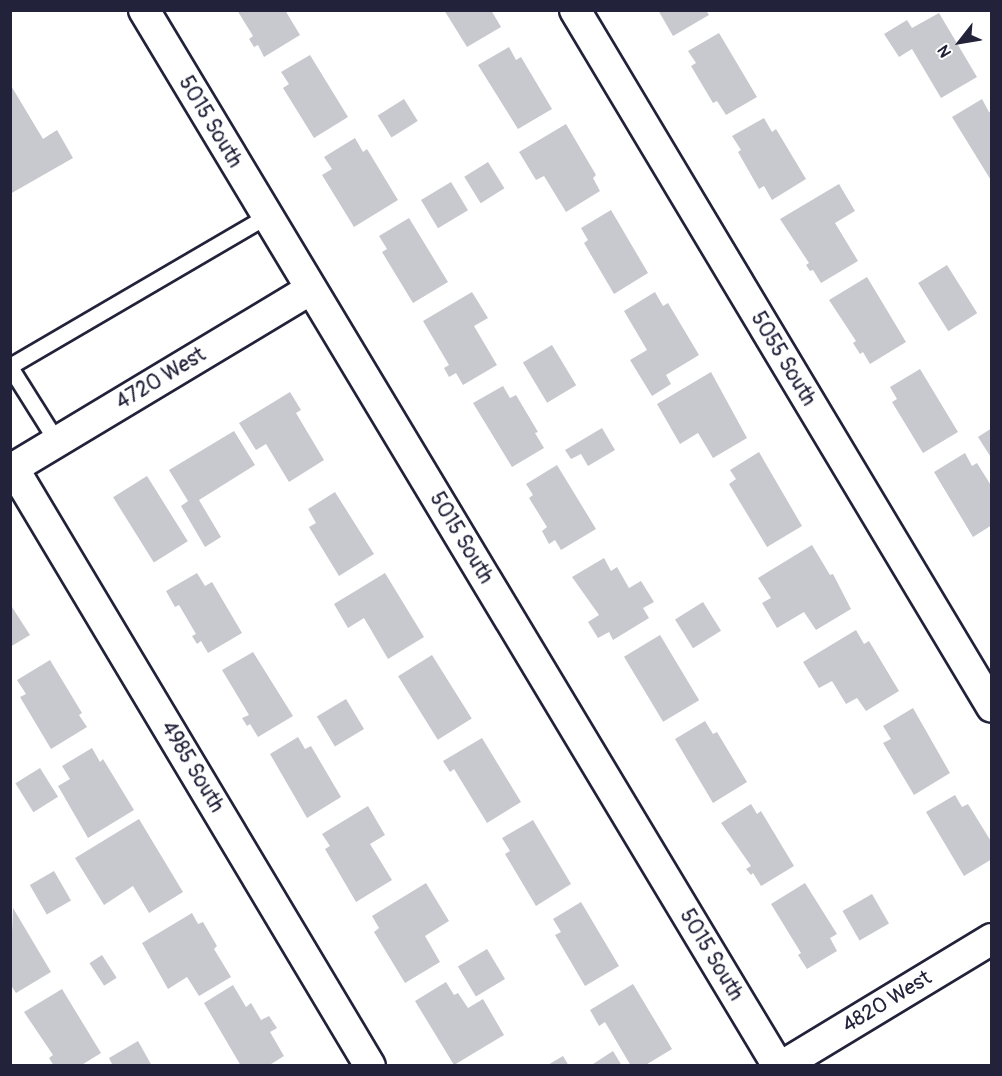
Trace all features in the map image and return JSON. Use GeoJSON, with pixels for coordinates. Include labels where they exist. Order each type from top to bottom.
{"type":"FeatureCollection","features":[{"type":"Feature","properties":{"kind":"street","name":"5015 South"},"geometry":{"type":"LineString","coordinates":[[144,10],[780,1065]]}},
{"type":"Feature","properties":{"kind":"street","name":"5055 South"},"geometry":{"type":"LineString","coordinates":[[575,10],[992,706]]}},
{"type":"Feature","properties":{"kind":"street","name":"4720 West"},"geometry":{"type":"LineString","coordinates":[[12,469],[311,289]]}},
{"type":"Feature","properties":{"kind":"street","name":"4985 South"},"geometry":{"type":"LineString","coordinates":[[12,469],[370,1065]]}},
{"type":"Feature","properties":{"kind":"street","name":"4820 West"},"geometry":{"type":"LineString","coordinates":[[780,1065],[992,939]]}},
{"type":"Feature","properties":{"kind":"lane"},"geometry":{"type":"LineString","coordinates":[[57,442],[10,366],[267,216]]}},
{"type":"Feature","properties":{"kind":"building"},"geometry":{"type":"Polygon","coordinates":[[[237,10],[285,10],[300,35],[264,57],[258,45],[254,47],[249,39],[253,36],[237,10]]]}},
{"type":"Feature","properties":{"kind":"building"},"geometry":{"type":"Polygon","coordinates":[[[444,10],[491,10],[501,27],[467,47],[444,10]]]}},
{"type":"Feature","properties":{"kind":"building"},"geometry":{"type":"Polygon","coordinates":[[[658,10],[706,10],[709,15],[673,36],[658,10]]]}},
{"type":"Feature","properties":{"kind":"building"},"geometry":{"type":"Polygon","coordinates":[[[939,13],[977,77],[941,98],[912,49],[899,57],[884,34],[907,20],[912,28],[939,13]]]}},
{"type":"Feature","properties":{"kind":"building"},"geometry":{"type":"Polygon","coordinates":[[[719,33],[757,97],[726,115],[717,101],[713,103],[691,66],[696,63],[688,51],[719,33]]]}},
{"type":"Feature","properties":{"kind":"building"},"geometry":{"type":"Polygon","coordinates":[[[509,47],[516,60],[521,57],[552,109],[518,129],[478,65],[509,47]]]}},
{"type":"Feature","properties":{"kind":"building"},"geometry":{"type":"Polygon","coordinates":[[[310,55],[348,117],[314,138],[283,88],[289,84],[281,72],[310,55]]]}},
{"type":"Feature","properties":{"kind":"building"},"geometry":{"type":"Polygon","coordinates":[[[10,84],[43,139],[57,130],[73,158],[10,194],[10,84]]]}},
{"type":"Feature","properties":{"kind":"building"},"geometry":{"type":"Polygon","coordinates":[[[404,99],[418,121],[391,137],[378,115],[404,99]]]}},
{"type":"Feature","properties":{"kind":"building"},"geometry":{"type":"Polygon","coordinates":[[[982,99],[989,112],[992,111],[992,182],[952,117],[982,99]]]}},
{"type":"Feature","properties":{"kind":"building"},"geometry":{"type":"Polygon","coordinates":[[[764,118],[772,132],[776,129],[806,179],[772,200],[764,186],[759,189],[738,152],[741,150],[732,136],[764,118]]]}},
{"type":"Feature","properties":{"kind":"building"},"geometry":{"type":"Polygon","coordinates":[[[566,124],[596,175],[593,178],[600,191],[566,212],[544,176],[536,180],[519,152],[566,124]]]}},
{"type":"Feature","properties":{"kind":"building"},"geometry":{"type":"Polygon","coordinates":[[[355,138],[363,152],[367,149],[398,200],[354,227],[322,175],[332,169],[324,157],[355,138]]]}},
{"type":"Feature","properties":{"kind":"building"},"geometry":{"type":"Polygon","coordinates":[[[488,162],[504,188],[481,203],[464,177],[488,162]]]}},
{"type":"Feature","properties":{"kind":"building"},"geometry":{"type":"Polygon","coordinates":[[[451,182],[468,210],[438,228],[421,200],[451,182]]]}},
{"type":"Feature","properties":{"kind":"building"},"geometry":{"type":"Polygon","coordinates":[[[839,184],[855,211],[835,223],[858,261],[821,283],[813,270],[810,271],[806,265],[809,263],[780,219],[839,184]]]}},
{"type":"Feature","properties":{"kind":"building"},"geometry":{"type":"Polygon","coordinates":[[[611,210],[648,273],[614,294],[584,243],[588,240],[581,228],[611,210]]]}},
{"type":"Feature","properties":{"kind":"building"},"geometry":{"type":"Polygon","coordinates":[[[409,218],[448,282],[413,303],[382,252],[387,249],[379,236],[409,218]]]}},
{"type":"Feature","properties":{"kind":"building"},"geometry":{"type":"Polygon","coordinates":[[[947,265],[977,313],[948,331],[918,283],[947,265]]]}},
{"type":"Feature","properties":{"kind":"building"},"geometry":{"type":"Polygon","coordinates":[[[867,277],[906,342],[870,364],[863,352],[860,354],[853,343],[856,341],[829,300],[867,277]]]}},
{"type":"Feature","properties":{"kind":"building"},"geometry":{"type":"Polygon","coordinates":[[[472,292],[488,318],[474,326],[497,365],[463,385],[456,373],[449,377],[444,368],[449,365],[423,321],[472,292]]]}},
{"type":"Feature","properties":{"kind":"building"},"geometry":{"type":"Polygon","coordinates":[[[655,292],[663,306],[668,303],[699,355],[666,375],[671,384],[652,396],[630,360],[647,350],[624,311],[655,292]]]}},
{"type":"Feature","properties":{"kind":"building"},"geometry":{"type":"Polygon","coordinates":[[[552,345],[576,385],[547,403],[523,363],[552,345]]]}},
{"type":"Feature","properties":{"kind":"building"},"geometry":{"type":"Polygon","coordinates":[[[920,369],[958,432],[923,453],[892,402],[897,399],[890,387],[920,369]]]}},
{"type":"Feature","properties":{"kind":"building"},"geometry":{"type":"Polygon","coordinates":[[[711,372],[747,438],[713,458],[698,433],[680,444],[657,404],[711,372]]]}},
{"type":"Feature","properties":{"kind":"building"},"geometry":{"type":"Polygon","coordinates":[[[503,386],[510,398],[516,395],[538,432],[535,433],[544,448],[512,467],[473,403],[503,386]]]}},
{"type":"Feature","properties":{"kind":"building"},"geometry":{"type":"Polygon","coordinates":[[[290,392],[301,410],[296,413],[324,460],[289,482],[266,444],[256,450],[239,423],[290,392]]]}},
{"type":"Feature","properties":{"kind":"building"},"geometry":{"type":"Polygon","coordinates":[[[602,428],[615,450],[588,466],[581,454],[571,459],[565,450],[602,428]]]}},
{"type":"Feature","properties":{"kind":"building"},"geometry":{"type":"Polygon","coordinates":[[[992,428],[992,459],[978,437],[992,428]]]}},
{"type":"Feature","properties":{"kind":"building"},"geometry":{"type":"Polygon","coordinates":[[[234,431],[255,465],[199,500],[221,537],[205,547],[181,506],[188,501],[169,470],[234,431]]]}},
{"type":"Feature","properties":{"kind":"building"},"geometry":{"type":"Polygon","coordinates":[[[759,452],[802,526],[767,547],[729,484],[736,479],[730,470],[759,452]]]}},
{"type":"Feature","properties":{"kind":"building"},"geometry":{"type":"Polygon","coordinates":[[[965,453],[972,466],[977,463],[992,487],[992,525],[973,537],[934,472],[965,453]]]}},
{"type":"Feature","properties":{"kind":"building"},"geometry":{"type":"Polygon","coordinates":[[[557,465],[596,529],[561,550],[555,540],[549,544],[542,531],[547,527],[529,498],[533,495],[526,484],[557,465]]]}},
{"type":"Feature","properties":{"kind":"building"},"geometry":{"type":"Polygon","coordinates":[[[147,476],[188,541],[154,562],[113,497],[147,476]]]}},
{"type":"Feature","properties":{"kind":"building"},"geometry":{"type":"Polygon","coordinates":[[[335,492],[374,554],[339,576],[309,527],[316,523],[308,509],[335,492]]]}},
{"type":"Feature","properties":{"kind":"building"},"geometry":{"type":"Polygon","coordinates":[[[812,545],[830,575],[833,574],[851,609],[816,630],[804,612],[777,628],[762,603],[771,598],[758,578],[812,545]]]}},
{"type":"Feature","properties":{"kind":"building"},"geometry":{"type":"Polygon","coordinates":[[[604,558],[611,571],[617,567],[629,588],[641,581],[654,602],[643,608],[649,618],[613,640],[609,632],[598,638],[588,622],[599,615],[572,577],[604,558]]]}},
{"type":"Feature","properties":{"kind":"building"},"geometry":{"type":"Polygon","coordinates":[[[197,573],[205,586],[212,582],[242,633],[208,653],[201,641],[197,644],[192,636],[196,634],[179,605],[175,607],[166,591],[197,573]]]}},
{"type":"Feature","properties":{"kind":"building"},"geometry":{"type":"Polygon","coordinates":[[[385,573],[424,637],[388,659],[364,618],[348,628],[334,604],[385,573]]]}},
{"type":"Feature","properties":{"kind":"building"},"geometry":{"type":"Polygon","coordinates":[[[703,602],[721,631],[693,648],[675,619],[703,602]]]}},
{"type":"Feature","properties":{"kind":"building"},"geometry":{"type":"Polygon","coordinates":[[[10,604],[30,635],[10,647],[10,604]]]}},
{"type":"Feature","properties":{"kind":"building"},"geometry":{"type":"Polygon","coordinates":[[[856,630],[864,644],[869,641],[899,691],[866,711],[857,698],[846,704],[832,681],[819,688],[803,662],[856,630]]]}},
{"type":"Feature","properties":{"kind":"building"},"geometry":{"type":"Polygon","coordinates":[[[660,635],[699,700],[663,722],[624,657],[660,635]]]}},
{"type":"Feature","properties":{"kind":"building"},"geometry":{"type":"Polygon","coordinates":[[[253,652],[293,716],[258,737],[250,724],[247,726],[242,718],[249,715],[222,670],[253,652]]]}},
{"type":"Feature","properties":{"kind":"building"},"geometry":{"type":"Polygon","coordinates":[[[432,655],[472,719],[438,740],[398,676],[432,655]]]}},
{"type":"Feature","properties":{"kind":"building"},"geometry":{"type":"Polygon","coordinates":[[[50,660],[82,713],[79,715],[87,727],[51,749],[20,697],[26,694],[17,680],[50,660]]]}},
{"type":"Feature","properties":{"kind":"building"},"geometry":{"type":"Polygon","coordinates":[[[346,699],[364,729],[335,747],[317,717],[346,699]]]}},
{"type":"Feature","properties":{"kind":"building"},"geometry":{"type":"Polygon","coordinates":[[[913,708],[950,773],[914,795],[883,743],[891,739],[883,726],[913,708]]]}},
{"type":"Feature","properties":{"kind":"building"},"geometry":{"type":"Polygon","coordinates":[[[705,721],[713,734],[717,732],[747,782],[713,803],[675,739],[705,721]]]}},
{"type":"Feature","properties":{"kind":"building"},"geometry":{"type":"Polygon","coordinates":[[[298,737],[305,749],[311,746],[341,797],[307,818],[270,754],[298,737]]]}},
{"type":"Feature","properties":{"kind":"building"},"geometry":{"type":"Polygon","coordinates":[[[482,738],[521,802],[487,823],[454,769],[450,772],[443,761],[482,738]]]}},
{"type":"Feature","properties":{"kind":"building"},"geometry":{"type":"Polygon","coordinates":[[[92,748],[100,762],[103,759],[134,810],[88,838],[58,786],[70,779],[62,766],[92,748]]]}},
{"type":"Feature","properties":{"kind":"building"},"geometry":{"type":"Polygon","coordinates":[[[40,768],[58,797],[33,812],[15,783],[40,768]]]}},
{"type":"Feature","properties":{"kind":"building"},"geometry":{"type":"Polygon","coordinates":[[[955,795],[962,807],[968,804],[992,843],[992,859],[964,876],[926,812],[955,795]]]}},
{"type":"Feature","properties":{"kind":"building"},"geometry":{"type":"Polygon","coordinates":[[[751,804],[757,814],[761,811],[794,866],[761,886],[753,873],[751,875],[746,869],[751,866],[721,823],[751,804]]]}},
{"type":"Feature","properties":{"kind":"building"},"geometry":{"type":"Polygon","coordinates":[[[368,806],[385,835],[370,844],[392,880],[356,902],[325,849],[330,846],[322,834],[368,806]]]}},
{"type":"Feature","properties":{"kind":"building"},"geometry":{"type":"Polygon","coordinates":[[[139,819],[183,892],[149,913],[133,886],[104,905],[75,858],[139,819]]]}},
{"type":"Feature","properties":{"kind":"building"},"geometry":{"type":"Polygon","coordinates":[[[533,820],[571,884],[536,906],[505,854],[510,851],[502,838],[533,820]]]}},
{"type":"Feature","properties":{"kind":"building"},"geometry":{"type":"Polygon","coordinates":[[[54,871],[71,900],[47,914],[30,885],[54,871]]]}},
{"type":"Feature","properties":{"kind":"building"},"geometry":{"type":"Polygon","coordinates":[[[426,883],[449,921],[425,936],[440,962],[405,983],[374,932],[379,928],[372,916],[426,883]]]}},
{"type":"Feature","properties":{"kind":"building"},"geometry":{"type":"Polygon","coordinates":[[[805,883],[837,934],[830,938],[837,951],[807,969],[798,955],[801,953],[771,904],[805,883]]]}},
{"type":"Feature","properties":{"kind":"building"},"geometry":{"type":"Polygon","coordinates":[[[872,894],[889,923],[860,940],[843,911],[872,894]]]}},
{"type":"Feature","properties":{"kind":"building"},"geometry":{"type":"Polygon","coordinates":[[[581,902],[619,966],[585,986],[555,935],[561,932],[553,919],[581,902]]]}},
{"type":"Feature","properties":{"kind":"building"},"geometry":{"type":"Polygon","coordinates":[[[13,908],[51,972],[16,993],[10,984],[13,908]]]}},
{"type":"Feature","properties":{"kind":"building"},"geometry":{"type":"Polygon","coordinates":[[[192,913],[198,924],[203,922],[217,946],[214,949],[231,977],[199,996],[187,977],[168,989],[142,943],[192,913]]]}},
{"type":"Feature","properties":{"kind":"building"},"geometry":{"type":"Polygon","coordinates":[[[487,949],[505,979],[476,997],[458,967],[487,949]]]}},
{"type":"Feature","properties":{"kind":"building"},"geometry":{"type":"Polygon","coordinates":[[[102,955],[117,978],[104,986],[89,963],[102,955]]]}},
{"type":"Feature","properties":{"kind":"building"},"geometry":{"type":"Polygon","coordinates":[[[446,982],[454,995],[458,993],[468,1008],[483,999],[504,1035],[454,1065],[415,1001],[446,982]]]}},
{"type":"Feature","properties":{"kind":"building"},"geometry":{"type":"Polygon","coordinates":[[[633,984],[672,1049],[644,1066],[631,1066],[605,1022],[599,1026],[590,1010],[633,984]]]}},
{"type":"Feature","properties":{"kind":"building"},"geometry":{"type":"Polygon","coordinates":[[[233,985],[246,1007],[251,1003],[261,1020],[269,1016],[277,1028],[270,1032],[284,1056],[268,1066],[241,1066],[204,1003],[233,985]]]}},
{"type":"Feature","properties":{"kind":"building"},"geometry":{"type":"Polygon","coordinates":[[[62,989],[101,1053],[80,1066],[54,1066],[49,1058],[53,1055],[24,1012],[62,989]]]}},
{"type":"Feature","properties":{"kind":"building"},"geometry":{"type":"Polygon","coordinates":[[[138,1041],[152,1066],[113,1066],[109,1058],[138,1041]]]}},
{"type":"Feature","properties":{"kind":"building"},"geometry":{"type":"Polygon","coordinates":[[[613,1051],[622,1066],[590,1066],[613,1051]]]}},
{"type":"Feature","properties":{"kind":"building"},"geometry":{"type":"Polygon","coordinates":[[[563,1056],[569,1066],[546,1066],[563,1056]]]}}]}
